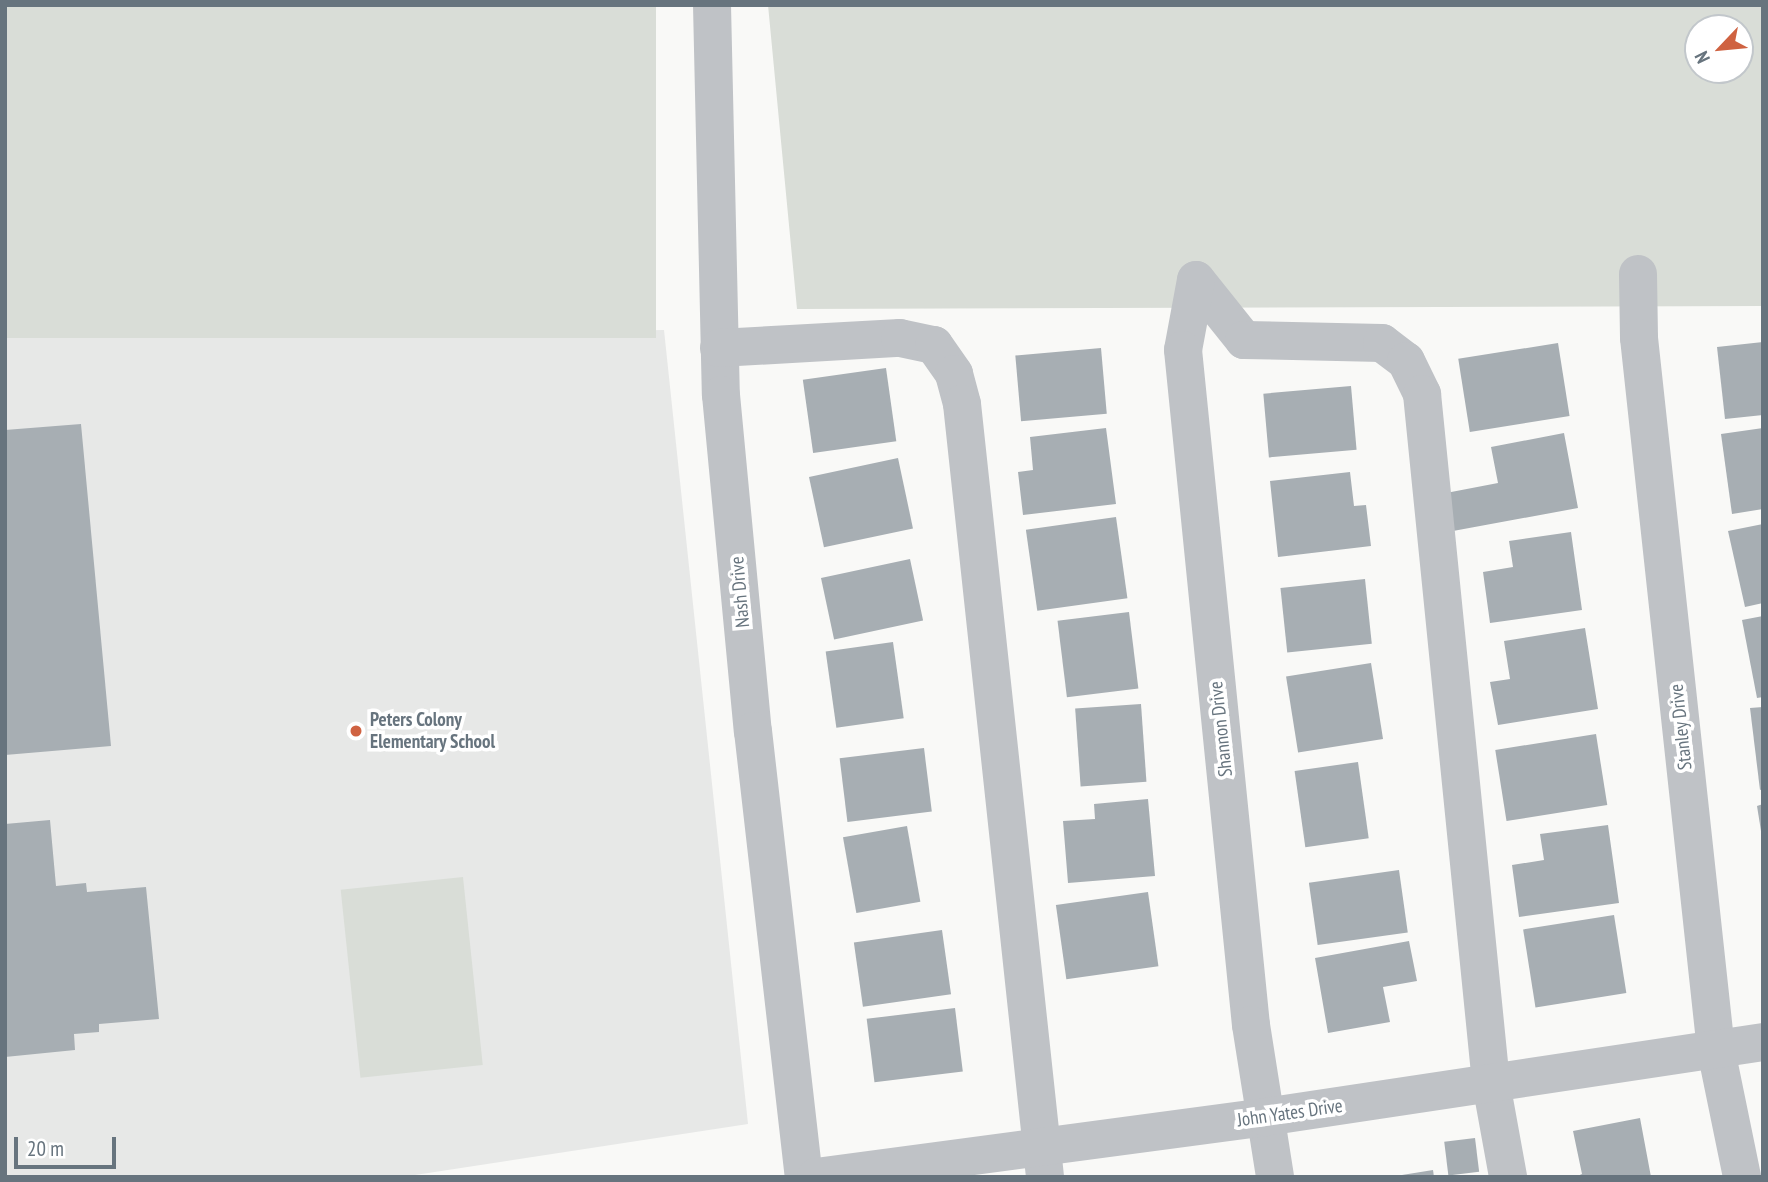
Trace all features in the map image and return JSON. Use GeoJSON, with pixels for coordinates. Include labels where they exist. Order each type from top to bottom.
{"type":"FeatureCollection","features":[{"type":"Feature","properties":{"kind":"street","name":"Nash Drive"},"geometry":{"type":"LineString","coordinates":[[712,5],[719,348],[753,731],[804,1177]]}},
{"type":"Feature","properties":{"kind":"street","name":"Stanley Drive"},"geometry":{"type":"LineString","coordinates":[[1637,274],[1639,338],[1716,1050],[1742,1177]]}},
{"type":"Feature","properties":{"kind":"street","name":"Shannon Drive"},"geometry":{"type":"LineString","coordinates":[[1275,1177],[1251,1025],[1183,350],[1196,280],[1244,340],[1382,343],[1406,361],[1422,394],[1491,1083]]}},
{"type":"Feature","properties":{"kind":"street"},"geometry":{"type":"LineString","coordinates":[[719,348],[900,338],[934,345],[954,374],[962,404],[1042,1161]]}},
{"type":"Feature","properties":{"kind":"street","name":"John Yates Drive"},"geometry":{"type":"LineString","coordinates":[[816,1177],[1042,1161],[1265,1117],[1763,1042]]}},
{"type":"Feature","properties":{"kind":"street"},"geometry":{"type":"LineString","coordinates":[[1491,1083],[1508,1177]]}},
{"type":"Feature","properties":{"kind":"shaded area"},"geometry":{"type":"Polygon","coordinates":[[[5,5],[656,5],[656,338],[5,338],[5,5]]]}},
{"type":"Feature","properties":{"kind":"shaded area"},"geometry":{"type":"Polygon","coordinates":[[[768,5],[1763,5],[1763,306],[797,309],[768,5]]]}},
{"type":"Feature","properties":{"kind":"shaded area","name":"Peters Colony Elementary School"},"geometry":{"type":"Polygon","coordinates":[[[664,330],[748,1124],[402,1177],[5,1177],[5,338],[664,330]]]}},
{"type":"Feature","properties":{"kind":"shaded area"},"geometry":{"type":"Polygon","coordinates":[[[463,877],[483,1065],[360,1078],[341,890],[463,877]]]}},
{"type":"Feature","properties":{"kind":"building"},"geometry":{"type":"Polygon","coordinates":[[[1763,342],[1763,415],[1725,419],[1717,347],[1763,342]]]}},
{"type":"Feature","properties":{"kind":"building"},"geometry":{"type":"Polygon","coordinates":[[[1558,343],[1570,416],[1470,432],[1458,359],[1558,343]]]}},
{"type":"Feature","properties":{"kind":"building"},"geometry":{"type":"Polygon","coordinates":[[[1101,348],[1107,414],[1021,421],[1015,355],[1101,348]]]}},
{"type":"Feature","properties":{"kind":"building"},"geometry":{"type":"Polygon","coordinates":[[[886,368],[896,441],[813,453],[803,380],[886,368]]]}},
{"type":"Feature","properties":{"kind":"building"},"geometry":{"type":"Polygon","coordinates":[[[1351,386],[1357,450],[1269,457],[1263,394],[1351,386]]]}},
{"type":"Feature","properties":{"kind":"building"},"geometry":{"type":"Polygon","coordinates":[[[81,424],[111,746],[5,755],[5,430],[81,424]]]}},
{"type":"Feature","properties":{"kind":"building"},"geometry":{"type":"Polygon","coordinates":[[[1106,428],[1116,504],[1023,515],[1018,472],[1033,470],[1030,437],[1106,428]]]}},
{"type":"Feature","properties":{"kind":"building"},"geometry":{"type":"Polygon","coordinates":[[[1763,428],[1763,509],[1732,514],[1721,434],[1763,428]]]}},
{"type":"Feature","properties":{"kind":"building"},"geometry":{"type":"Polygon","coordinates":[[[1564,433],[1578,508],[1453,531],[1446,493],[1498,483],[1491,447],[1564,433]]]}},
{"type":"Feature","properties":{"kind":"building"},"geometry":{"type":"Polygon","coordinates":[[[898,458],[913,528],[824,547],[809,477],[898,458]]]}},
{"type":"Feature","properties":{"kind":"building"},"geometry":{"type":"Polygon","coordinates":[[[1350,472],[1354,506],[1366,505],[1371,546],[1278,557],[1270,481],[1350,472]]]}},
{"type":"Feature","properties":{"kind":"building"},"geometry":{"type":"Polygon","coordinates":[[[1116,517],[1127,598],[1037,611],[1026,530],[1116,517]]]}},
{"type":"Feature","properties":{"kind":"building"},"geometry":{"type":"Polygon","coordinates":[[[1763,524],[1763,603],[1745,607],[1728,531],[1763,524]]]}},
{"type":"Feature","properties":{"kind":"building"},"geometry":{"type":"Polygon","coordinates":[[[1571,532],[1582,610],[1490,623],[1483,572],[1513,567],[1509,541],[1571,532]]]}},
{"type":"Feature","properties":{"kind":"building"},"geometry":{"type":"Polygon","coordinates":[[[910,559],[923,621],[834,640],[821,578],[910,559]]]}},
{"type":"Feature","properties":{"kind":"building"},"geometry":{"type":"Polygon","coordinates":[[[1365,579],[1372,644],[1287,653],[1280,588],[1365,579]]]}},
{"type":"Feature","properties":{"kind":"building"},"geometry":{"type":"Polygon","coordinates":[[[1129,612],[1138,688],[1067,697],[1058,621],[1129,612]]]}},
{"type":"Feature","properties":{"kind":"building"},"geometry":{"type":"Polygon","coordinates":[[[1763,616],[1763,697],[1757,698],[1742,620],[1763,616]]]}},
{"type":"Feature","properties":{"kind":"building"},"geometry":{"type":"Polygon","coordinates":[[[1585,628],[1598,709],[1498,725],[1490,682],[1510,679],[1504,641],[1585,628]]]}},
{"type":"Feature","properties":{"kind":"building"},"geometry":{"type":"Polygon","coordinates":[[[893,642],[904,718],[836,728],[826,651],[893,642]]]}},
{"type":"Feature","properties":{"kind":"building"},"geometry":{"type":"Polygon","coordinates":[[[1371,663],[1383,739],[1298,753],[1286,676],[1371,663]]]}},
{"type":"Feature","properties":{"kind":"building"},"geometry":{"type":"Polygon","coordinates":[[[1141,704],[1146,782],[1081,786],[1075,709],[1141,704]]]}},
{"type":"Feature","properties":{"kind":"building"},"geometry":{"type":"Polygon","coordinates":[[[1763,707],[1763,789],[1760,790],[1750,708],[1763,707]]]}},
{"type":"Feature","properties":{"kind":"building"},"geometry":{"type":"Polygon","coordinates":[[[1596,734],[1607,805],[1507,821],[1495,750],[1596,734]]]}},
{"type":"Feature","properties":{"kind":"building"},"geometry":{"type":"Polygon","coordinates":[[[924,748],[932,812],[847,822],[840,758],[924,748]]]}},
{"type":"Feature","properties":{"kind":"building"},"geometry":{"type":"Polygon","coordinates":[[[1358,762],[1369,838],[1305,847],[1295,771],[1358,762]]]}},
{"type":"Feature","properties":{"kind":"building"},"geometry":{"type":"Polygon","coordinates":[[[1148,799],[1155,876],[1068,883],[1063,821],[1095,819],[1094,804],[1148,799]]]}},
{"type":"Feature","properties":{"kind":"building"},"geometry":{"type":"Polygon","coordinates":[[[1763,804],[1763,831],[1761,831],[1757,806],[1763,804]]]}},
{"type":"Feature","properties":{"kind":"building"},"geometry":{"type":"Polygon","coordinates":[[[50,820],[56,886],[86,883],[87,892],[146,887],[159,1019],[99,1024],[99,1032],[74,1034],[75,1050],[5,1057],[5,824],[50,820]]]}},
{"type":"Feature","properties":{"kind":"building"},"geometry":{"type":"Polygon","coordinates":[[[1608,825],[1619,903],[1519,917],[1512,865],[1544,860],[1540,834],[1608,825]]]}},
{"type":"Feature","properties":{"kind":"building"},"geometry":{"type":"Polygon","coordinates":[[[907,826],[920,902],[856,913],[843,837],[907,826]]]}},
{"type":"Feature","properties":{"kind":"building"},"geometry":{"type":"Polygon","coordinates":[[[1399,870],[1408,932],[1318,945],[1309,883],[1399,870]]]}},
{"type":"Feature","properties":{"kind":"building"},"geometry":{"type":"Polygon","coordinates":[[[1148,892],[1158,966],[1066,979],[1056,905],[1148,892]]]}},
{"type":"Feature","properties":{"kind":"building"},"geometry":{"type":"Polygon","coordinates":[[[1614,915],[1626,993],[1535,1007],[1523,929],[1614,915]]]}},
{"type":"Feature","properties":{"kind":"building"},"geometry":{"type":"Polygon","coordinates":[[[942,930],[951,994],[863,1007],[854,942],[942,930]]]}},
{"type":"Feature","properties":{"kind":"building"},"geometry":{"type":"Polygon","coordinates":[[[1409,941],[1417,981],[1383,987],[1390,1022],[1328,1033],[1315,958],[1409,941]]]}},
{"type":"Feature","properties":{"kind":"building"},"geometry":{"type":"Polygon","coordinates":[[[955,1008],[963,1072],[874,1082],[867,1019],[955,1008]]]}},
{"type":"Feature","properties":{"kind":"building"},"geometry":{"type":"Polygon","coordinates":[[[1640,1118],[1651,1177],[1575,1177],[1582,1174],[1573,1131],[1640,1118]]]}},
{"type":"Feature","properties":{"kind":"building"},"geometry":{"type":"Polygon","coordinates":[[[1475,1138],[1479,1172],[1448,1176],[1444,1142],[1475,1138]]]}},
{"type":"Feature","properties":{"kind":"building"},"geometry":{"type":"Polygon","coordinates":[[[1433,1170],[1434,1177],[1402,1177],[1402,1175],[1433,1170]]]}},
{"type":"Feature","properties":{"kind":"place","name":"Peters Colony Elementary School"},"geometry":{"type":"Point","coordinates":[356,731]}}]}
